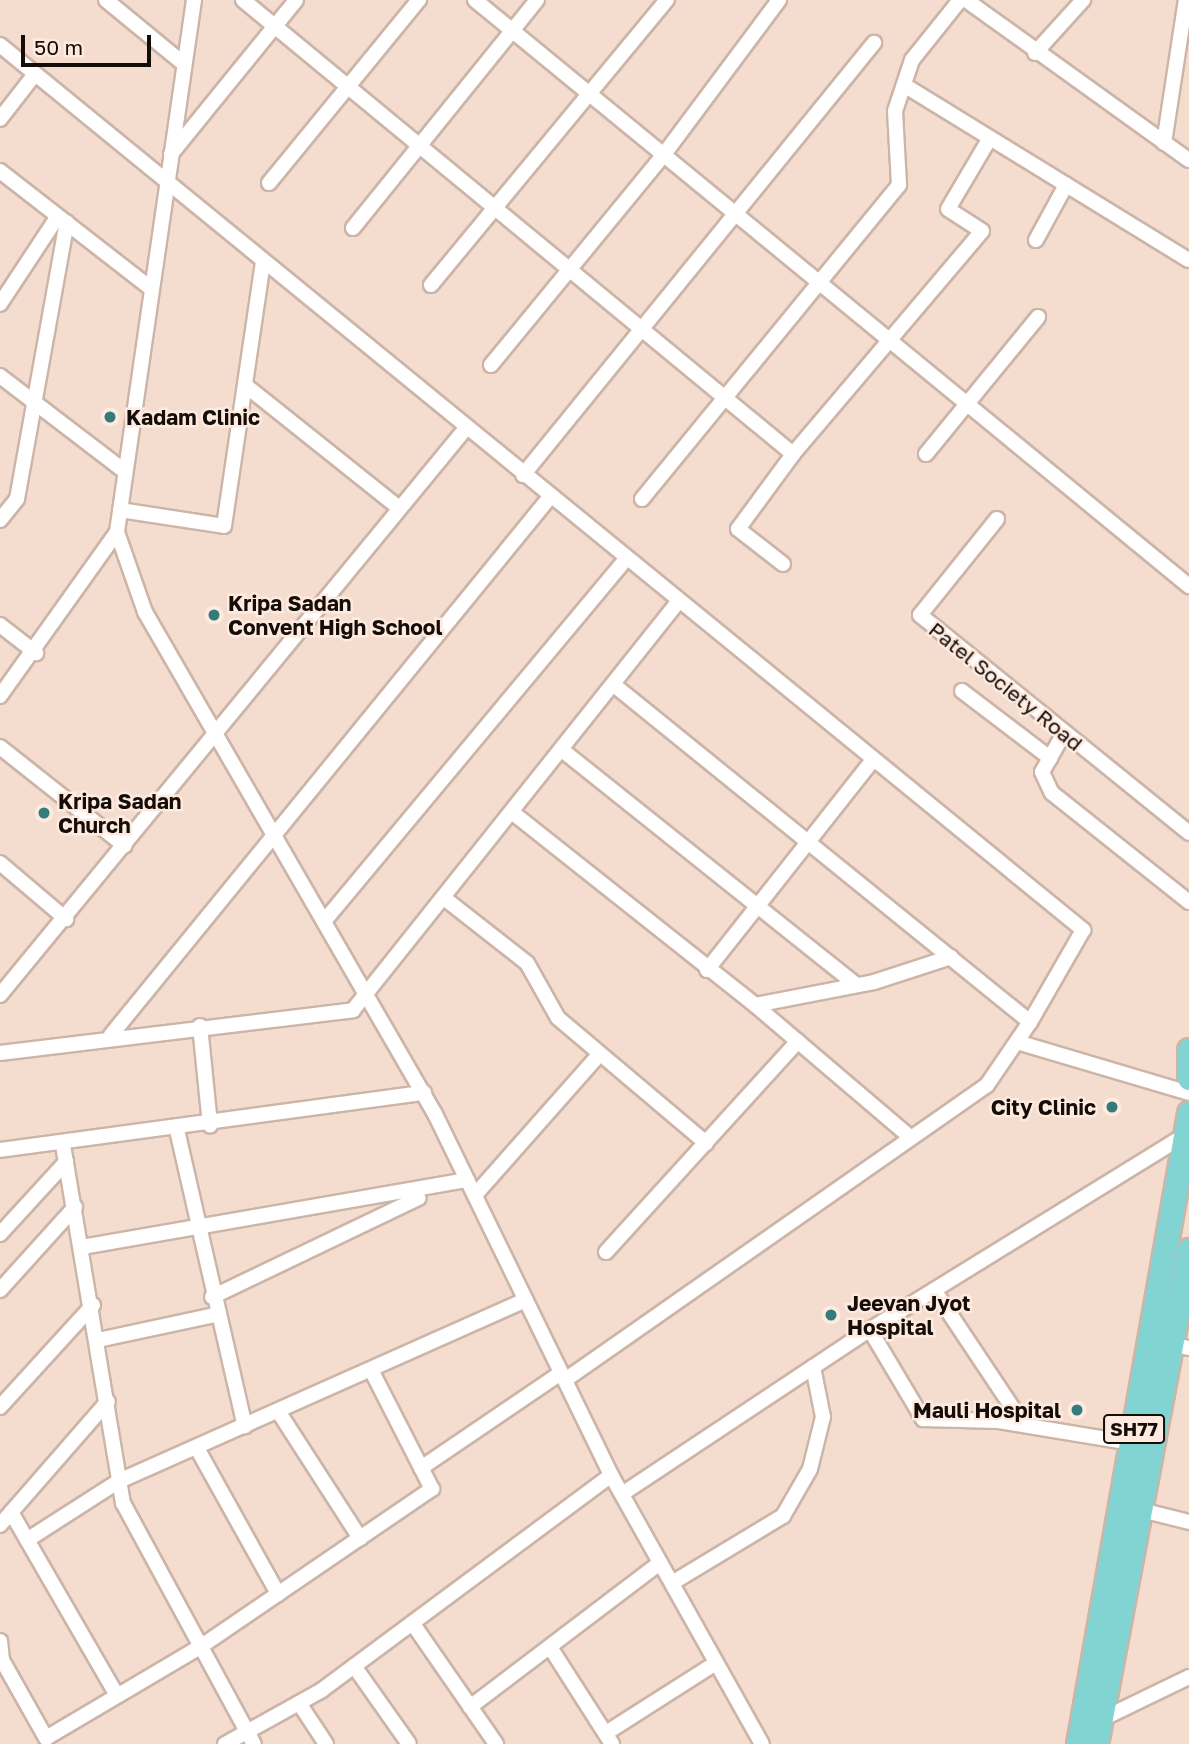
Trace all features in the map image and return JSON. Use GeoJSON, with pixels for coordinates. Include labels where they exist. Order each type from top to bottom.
{"type":"FeatureCollection","features":[{"type":"Feature","properties":{"kind":"main road"},"geometry":{"type":"LineString","coordinates":[[1189,1050],[1189,1078]]}},
{"type":"Feature","properties":{"kind":"main road","name":"SH77"},"geometry":{"type":"LineString","coordinates":[[1095,1738],[1131,1443],[1187,1124]]}},
{"type":"Feature","properties":{"kind":"main road","name":"SH77"},"geometry":{"type":"LineString","coordinates":[[1095,1738],[1137,1509],[1180,1346],[1189,1251]]}},
{"type":"Feature","properties":{"kind":"street"},"geometry":{"type":"LineString","coordinates":[[106,0],[184,64]]}},
{"type":"Feature","properties":{"kind":"street"},"geometry":{"type":"LineString","coordinates":[[0,696],[36,653],[117,532],[149,287],[194,0]]}},
{"type":"Feature","properties":{"kind":"street"},"geometry":{"type":"LineString","coordinates":[[243,0],[793,454]]}},
{"type":"Feature","properties":{"kind":"street"},"geometry":{"type":"LineString","coordinates":[[170,155],[296,0]]}},
{"type":"Feature","properties":{"kind":"street"},"geometry":{"type":"LineString","coordinates":[[269,183],[419,0]]}},
{"type":"Feature","properties":{"kind":"street"},"geometry":{"type":"LineString","coordinates":[[475,0],[1189,586]]}},
{"type":"Feature","properties":{"kind":"street"},"geometry":{"type":"LineString","coordinates":[[353,228],[537,0]]}},
{"type":"Feature","properties":{"kind":"street"},"geometry":{"type":"LineString","coordinates":[[430,285],[592,94],[667,0]]}},
{"type":"Feature","properties":{"kind":"street"},"geometry":{"type":"LineString","coordinates":[[491,365],[664,153],[779,0]]}},
{"type":"Feature","properties":{"kind":"street"},"geometry":{"type":"LineString","coordinates":[[642,499],[899,185],[895,111],[912,60],[960,0]]}},
{"type":"Feature","properties":{"kind":"street"},"geometry":{"type":"LineString","coordinates":[[966,0],[1035,53],[1189,160]]}},
{"type":"Feature","properties":{"kind":"street"},"geometry":{"type":"LineString","coordinates":[[1035,53],[1083,0]]}},
{"type":"Feature","properties":{"kind":"street"},"geometry":{"type":"LineString","coordinates":[[1164,143],[1186,0]]}},
{"type":"Feature","properties":{"kind":"street"},"geometry":{"type":"LineString","coordinates":[[523,475],[641,329],[738,215],[874,43]]}},
{"type":"Feature","properties":{"kind":"street"},"geometry":{"type":"LineString","coordinates":[[0,45],[262,263],[1083,930],[1030,1022],[987,1084],[563,1377],[421,1468]]}},
{"type":"Feature","properties":{"kind":"street"},"geometry":{"type":"LineString","coordinates":[[0,119],[35,74]]}},
{"type":"Feature","properties":{"kind":"street"},"geometry":{"type":"LineString","coordinates":[[904,85],[1189,260]]}},
{"type":"Feature","properties":{"kind":"street"},"geometry":{"type":"LineString","coordinates":[[783,564],[738,529],[793,454],[982,232],[948,209],[990,138]]}},
{"type":"Feature","properties":{"kind":"street"},"geometry":{"type":"LineString","coordinates":[[0,171],[149,287]]}},
{"type":"Feature","properties":{"kind":"street"},"geometry":{"type":"LineString","coordinates":[[1035,240],[1066,185]]}},
{"type":"Feature","properties":{"kind":"street"},"geometry":{"type":"LineString","coordinates":[[0,304],[62,219]]}},
{"type":"Feature","properties":{"kind":"street"},"geometry":{"type":"LineString","coordinates":[[0,520],[5,505],[17,499],[31,397],[62,219]]}},
{"type":"Feature","properties":{"kind":"street"},"geometry":{"type":"LineString","coordinates":[[120,510],[224,526],[262,263]]}},
{"type":"Feature","properties":{"kind":"street"},"geometry":{"type":"LineString","coordinates":[[926,454],[1038,317]]}},
{"type":"Feature","properties":{"kind":"street"},"geometry":{"type":"LineString","coordinates":[[0,376],[31,397],[123,470]]}},
{"type":"Feature","properties":{"kind":"street"},"geometry":{"type":"LineString","coordinates":[[245,386],[398,507]]}},
{"type":"Feature","properties":{"kind":"street"},"geometry":{"type":"LineString","coordinates":[[0,995],[66,919],[215,731],[466,428]]}},
{"type":"Feature","properties":{"kind":"street"},"geometry":{"type":"LineString","coordinates":[[111,1035],[274,831],[550,497]]}},
{"type":"Feature","properties":{"kind":"street","name":"Patel Society Road"},"geometry":{"type":"LineString","coordinates":[[997,519],[920,615],[1189,833]]}},
{"type":"Feature","properties":{"kind":"street"},"geometry":{"type":"LineString","coordinates":[[117,532],[145,612],[326,919],[424,1093],[611,1475],[762,1744]]}},
{"type":"Feature","properties":{"kind":"street"},"geometry":{"type":"LineString","coordinates":[[326,919],[626,559]]}},
{"type":"Feature","properties":{"kind":"street"},"geometry":{"type":"LineString","coordinates":[[0,1053],[111,1035],[353,1010],[513,813],[678,602]]}},
{"type":"Feature","properties":{"kind":"street"},"geometry":{"type":"LineString","coordinates":[[0,625],[36,653]]}},
{"type":"Feature","properties":{"kind":"street"},"geometry":{"type":"LineString","coordinates":[[614,685],[1030,1022]]}},
{"type":"Feature","properties":{"kind":"street"},"geometry":{"type":"LineString","coordinates":[[962,691],[1050,758]]}},
{"type":"Feature","properties":{"kind":"street"},"geometry":{"type":"LineString","coordinates":[[1064,733],[1042,772],[1052,793],[1189,902]]}},
{"type":"Feature","properties":{"kind":"street"},"geometry":{"type":"LineString","coordinates":[[0,747],[125,846]]}},
{"type":"Feature","properties":{"kind":"street"},"geometry":{"type":"LineString","coordinates":[[562,750],[856,985]]}},
{"type":"Feature","properties":{"kind":"street"},"geometry":{"type":"LineString","coordinates":[[707,970],[755,903],[873,760]]}},
{"type":"Feature","properties":{"kind":"street"},"geometry":{"type":"LineString","coordinates":[[513,813],[707,970],[755,1005],[910,1137]]}},
{"type":"Feature","properties":{"kind":"street"},"geometry":{"type":"LineString","coordinates":[[0,863],[66,919]]}},
{"type":"Feature","properties":{"kind":"street"},"geometry":{"type":"LineString","coordinates":[[444,898],[517,953],[548,1007],[599,1055],[706,1143]]}},
{"type":"Feature","properties":{"kind":"street"},"geometry":{"type":"LineString","coordinates":[[755,1005],[856,985],[951,957]]}},
{"type":"Feature","properties":{"kind":"street"},"geometry":{"type":"LineString","coordinates":[[200,1026],[211,1125]]}},
{"type":"Feature","properties":{"kind":"street"},"geometry":{"type":"LineString","coordinates":[[606,1252],[799,1041]]}},
{"type":"Feature","properties":{"kind":"street"},"geometry":{"type":"LineString","coordinates":[[1017,1042],[1189,1093]]}},
{"type":"Feature","properties":{"kind":"street"},"geometry":{"type":"LineString","coordinates":[[475,1195],[599,1055]]}},
{"type":"Feature","properties":{"kind":"street"},"geometry":{"type":"LineString","coordinates":[[0,1150],[64,1145],[177,1130],[424,1093]]}},
{"type":"Feature","properties":{"kind":"street"},"geometry":{"type":"LineString","coordinates":[[622,1494],[870,1329],[1187,1124]]}},
{"type":"Feature","properties":{"kind":"street"},"geometry":{"type":"LineString","coordinates":[[177,1130],[215,1315],[245,1426]]}},
{"type":"Feature","properties":{"kind":"street"},"geometry":{"type":"LineString","coordinates":[[64,1145],[99,1340],[123,1503],[250,1738]]}},
{"type":"Feature","properties":{"kind":"street"},"geometry":{"type":"LineString","coordinates":[[0,1234],[66,1162]]}},
{"type":"Feature","properties":{"kind":"street"},"geometry":{"type":"LineString","coordinates":[[212,1297],[435,1191],[467,1180]]}},
{"type":"Feature","properties":{"kind":"street"},"geometry":{"type":"LineString","coordinates":[[82,1247],[435,1191]]}},
{"type":"Feature","properties":{"kind":"street"},"geometry":{"type":"LineString","coordinates":[[0,1290],[75,1207]]}},
{"type":"Feature","properties":{"kind":"street"},"geometry":{"type":"LineString","coordinates":[[934,1290],[1024,1425]]}},
{"type":"Feature","properties":{"kind":"street"},"geometry":{"type":"LineString","coordinates":[[27,1540],[119,1481],[198,1450],[245,1426],[280,1414],[526,1300]]}},
{"type":"Feature","properties":{"kind":"street"},"geometry":{"type":"LineString","coordinates":[[0,1407],[93,1305]]}},
{"type":"Feature","properties":{"kind":"street"},"geometry":{"type":"LineString","coordinates":[[99,1340],[215,1315]]}},
{"type":"Feature","properties":{"kind":"street"},"geometry":{"type":"LineString","coordinates":[[870,1329],[923,1419],[1024,1425],[1131,1443]]}},
{"type":"Feature","properties":{"kind":"street"},"geometry":{"type":"LineString","coordinates":[[672,1583],[783,1516],[810,1469],[823,1417],[813,1367]]}},
{"type":"Feature","properties":{"kind":"street"},"geometry":{"type":"LineString","coordinates":[[0,1641],[2,1660],[41,1741],[116,1694],[200,1647],[432,1489],[372,1372]]}},
{"type":"Feature","properties":{"kind":"street"},"geometry":{"type":"LineString","coordinates":[[0,1525],[108,1401]]}},
{"type":"Feature","properties":{"kind":"street"},"geometry":{"type":"LineString","coordinates":[[280,1414],[360,1538]]}},
{"type":"Feature","properties":{"kind":"street"},"geometry":{"type":"LineString","coordinates":[[198,1450],[278,1594]]}},
{"type":"Feature","properties":{"kind":"street"},"geometry":{"type":"LineString","coordinates":[[225,1744],[250,1738],[354,1666],[611,1475]]}},
{"type":"Feature","properties":{"kind":"street"},"geometry":{"type":"LineString","coordinates":[[1137,1509],[1189,1522]]}},
{"type":"Feature","properties":{"kind":"street"},"geometry":{"type":"LineString","coordinates":[[11,1512],[116,1694]]}},
{"type":"Feature","properties":{"kind":"street"},"geometry":{"type":"LineString","coordinates":[[470,1707],[660,1563]]}},
{"type":"Feature","properties":{"kind":"street"},"geometry":{"type":"LineString","coordinates":[[413,1624],[496,1744]]}},
{"type":"Feature","properties":{"kind":"street"},"geometry":{"type":"LineString","coordinates":[[550,1647],[609,1739],[716,1663]]}},
{"type":"Feature","properties":{"kind":"street"},"geometry":{"type":"LineString","coordinates":[[354,1666],[409,1744]]}},
{"type":"Feature","properties":{"kind":"street"},"geometry":{"type":"LineString","coordinates":[[1095,1738],[1189,1677]]}},
{"type":"Feature","properties":{"kind":"street"},"geometry":{"type":"LineString","coordinates":[[299,1703],[326,1744]]}},
{"type":"Feature","properties":{"kind":"place","name":"Kadam Clinic"},"geometry":{"type":"Point","coordinates":[110,417]}},
{"type":"Feature","properties":{"kind":"place","name":"Kripa Sadan Convent High School"},"geometry":{"type":"Point","coordinates":[214,615]}},
{"type":"Feature","properties":{"kind":"place","name":"Kripa Sadan Church"},"geometry":{"type":"Point","coordinates":[44,813]}},
{"type":"Feature","properties":{"kind":"place","name":"City Clinic"},"geometry":{"type":"Point","coordinates":[1112,1107]}},
{"type":"Feature","properties":{"kind":"place","name":"Jeevan Jyot Hospital"},"geometry":{"type":"Point","coordinates":[831,1315]}},
{"type":"Feature","properties":{"kind":"place","name":"Mauli Hospital"},"geometry":{"type":"Point","coordinates":[1077,1410]}}]}
